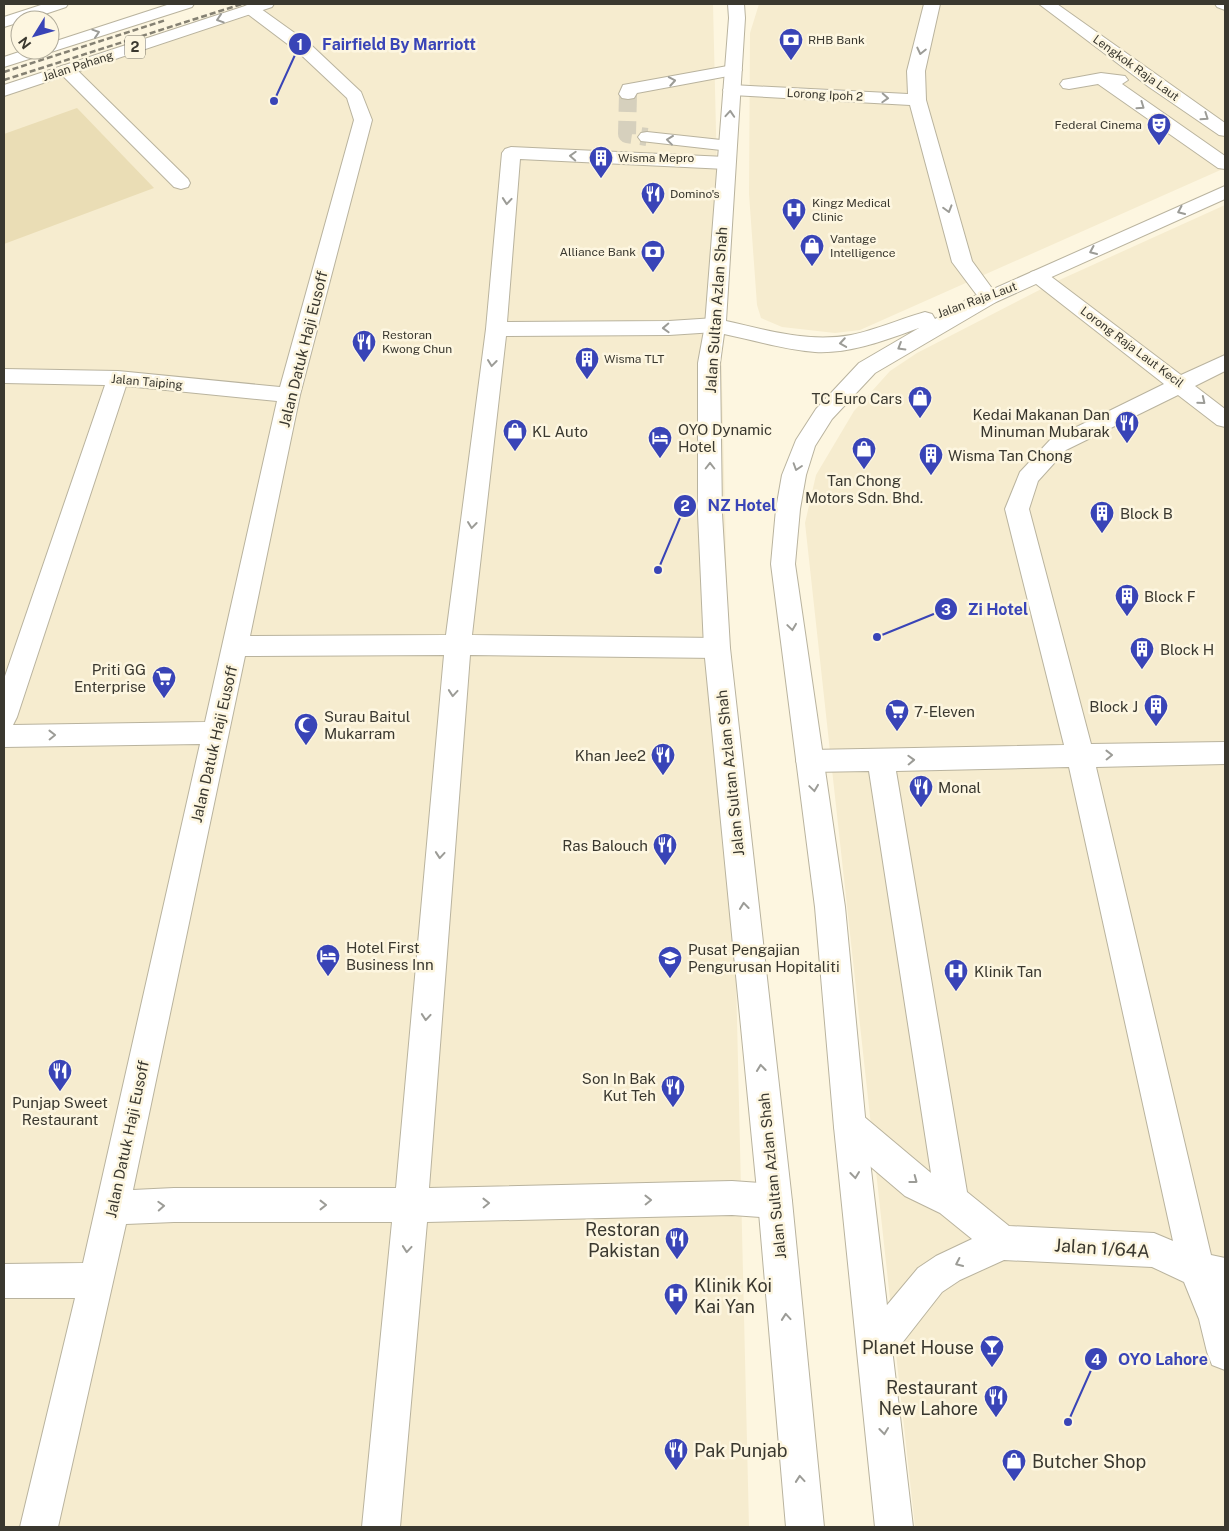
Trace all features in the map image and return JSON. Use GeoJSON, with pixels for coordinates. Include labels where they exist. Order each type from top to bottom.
{"type":"FeatureCollection","features":[{"type":"Feature","properties":{"kind":"main road"},"geometry":{"type":"LineString","coordinates":[[4,22],[24,9],[60,4]]}},
{"type":"Feature","properties":{"kind":"main road","name":"Jalan Pahang"},"geometry":{"type":"LineString","coordinates":[[60,45],[186,4]]}},
{"type":"Feature","properties":{"kind":"main road"},"geometry":{"type":"LineString","coordinates":[[894,1527],[850,1126],[830,907],[783,564],[788,509],[794,475],[804,445],[824,414],[867,368],[900,347],[989,298],[962,262],[917,100],[916,71],[932,4]]}},
{"type":"Feature","properties":{"kind":"main road","name":"Lengkok Raja Laut"},"geometry":{"type":"LineString","coordinates":[[1047,4],[1155,83],[1225,131]]}},
{"type":"Feature","properties":{"kind":"main road","name":"Jalan Pahang"},"geometry":{"type":"LineString","coordinates":[[4,90],[259,6]]}},
{"type":"Feature","properties":{"kind":"main road","name":"Jalan Datuk Haji Eusoff"},"geometry":{"type":"LineString","coordinates":[[38,1527],[97,1280],[289,395],[363,120],[355,96],[259,6]]}},
{"type":"Feature","properties":{"kind":"main road","name":"Jalan Sultan Azlan Shah"},"geometry":{"type":"LineString","coordinates":[[738,8],[715,325],[709,363],[710,514],[717,648],[775,1201],[805,1527]]}},
{"type":"Feature","properties":{"kind":"main road"},"geometry":{"type":"LineString","coordinates":[[67,70],[181,183]]}},
{"type":"Feature","properties":{"kind":"main road"},"geometry":{"type":"LineString","coordinates":[[628,94],[629,89],[733,70]]}},
{"type":"Feature","properties":{"kind":"main road"},"geometry":{"type":"LineString","coordinates":[[1069,84],[1101,78],[1155,83]]}},
{"type":"Feature","properties":{"kind":"main road"},"geometry":{"type":"LineString","coordinates":[[1101,78],[1225,164]]}},
{"type":"Feature","properties":{"kind":"main road","name":"Lorong Ipoh 2"},"geometry":{"type":"LineString","coordinates":[[732,90],[917,100]]}},
{"type":"Feature","properties":{"kind":"main road"},"geometry":{"type":"LineString","coordinates":[[647,137],[727,154]]}},
{"type":"Feature","properties":{"kind":"main road"},"geometry":{"type":"LineString","coordinates":[[381,1527],[411,1205],[458,645],[496,330],[511,153],[727,154]]}},
{"type":"Feature","properties":{"kind":"main road","name":"Jalan Raja Laut"},"geometry":{"type":"LineString","coordinates":[[496,330],[669,328],[715,325],[826,346],[874,336],[989,298],[1225,192]]}},
{"type":"Feature","properties":{"kind":"main road","name":"Lorong Raja Laut Kecil"},"geometry":{"type":"LineString","coordinates":[[1038,276],[1225,420]]}},
{"type":"Feature","properties":{"kind":"main road"},"geometry":{"type":"LineString","coordinates":[[1225,362],[1058,445],[1028,478],[1018,509],[1211,1273],[1217,1318],[1225,1352]]}},
{"type":"Feature","properties":{"kind":"main road","name":"Jalan Taiping"},"geometry":{"type":"LineString","coordinates":[[4,376],[118,378],[289,395]]}},
{"type":"Feature","properties":{"kind":"main road"},"geometry":{"type":"LineString","coordinates":[[4,717],[118,378]]}},
{"type":"Feature","properties":{"kind":"main road"},"geometry":{"type":"LineString","coordinates":[[236,646],[458,645],[717,648]]}},
{"type":"Feature","properties":{"kind":"main road"},"geometry":{"type":"LineString","coordinates":[[4,736],[216,733]]}},
{"type":"Feature","properties":{"kind":"main road"},"geometry":{"type":"LineString","coordinates":[[810,761],[1225,753]]}},
{"type":"Feature","properties":{"kind":"main road"},"geometry":{"type":"LineString","coordinates":[[881,761],[952,1202]]}},
{"type":"Feature","properties":{"kind":"main road"},"geometry":{"type":"LineString","coordinates":[[850,1126],[917,1184],[952,1202],[1003,1243]]}},
{"type":"Feature","properties":{"kind":"main road"},"geometry":{"type":"LineString","coordinates":[[112,1208],[174,1205],[411,1205],[732,1198],[775,1201]]}},
{"type":"Feature","properties":{"kind":"main road","name":"Jalan 1/64A"},"geometry":{"type":"LineString","coordinates":[[875,1348],[930,1280],[948,1268],[1003,1243],[1154,1250],[1211,1273]]}},
{"type":"Feature","properties":{"kind":"main road"},"geometry":{"type":"LineString","coordinates":[[4,1280],[97,1280]]}},
{"type":"Feature","properties":{"kind":"shaded area"},"geometry":{"type":"Polygon","coordinates":[[[277,4],[713,4],[749,1527],[4,1527],[4,94],[277,4]]]}},
{"type":"Feature","properties":{"kind":"shaded area"},"geometry":{"type":"Polygon","coordinates":[[[759,4],[1225,4],[1225,168],[860,330],[835,333],[782,327],[761,318],[757,305],[749,194],[750,33],[759,4]]]}},
{"type":"Feature","properties":{"kind":"shaded area"},"geometry":{"type":"Polygon","coordinates":[[[77,108],[154,188],[4,244],[4,134],[77,108]]]}},
{"type":"Feature","properties":{"kind":"shaded area"},"geometry":{"type":"Polygon","coordinates":[[[1225,205],[1225,1527],[915,1527],[805,523],[816,475],[854,411],[890,371],[917,353],[1055,282],[1225,205]]]}},
{"type":"Feature","properties":{"kind":"tunnel"},"geometry":{"type":"LineString","coordinates":[[628,94],[627,134],[647,137]]}},
{"type":"Feature","properties":{"kind":"railway"},"geometry":{"type":"LineString","coordinates":[[4,80],[242,4]]}},
{"type":"Feature","properties":{"kind":"railway"},"geometry":{"type":"LineString","coordinates":[[4,72],[166,20]]}},
{"type":"Feature","properties":{"kind":"place","name":"RHB Bank"},"geometry":{"type":"Point","coordinates":[791,61]}},
{"type":"Feature","properties":{"kind":"place","name":"Fairfield By Marriott"},"geometry":{"type":"Point","coordinates":[274,101]}},
{"type":"Feature","properties":{"kind":"place","name":"Federal Cinema"},"geometry":{"type":"Point","coordinates":[1159,146]}},
{"type":"Feature","properties":{"kind":"place","name":"Wisma Mepro"},"geometry":{"type":"Point","coordinates":[601,179]}},
{"type":"Feature","properties":{"kind":"place","name":"Domino's"},"geometry":{"type":"Point","coordinates":[653,215]}},
{"type":"Feature","properties":{"kind":"place","name":"Kingz Medical Clinic"},"geometry":{"type":"Point","coordinates":[794,231]}},
{"type":"Feature","properties":{"kind":"place","name":"Vantage Intelligence"},"geometry":{"type":"Point","coordinates":[812,267]}},
{"type":"Feature","properties":{"kind":"place","name":"Alliance Bank"},"geometry":{"type":"Point","coordinates":[653,273]}},
{"type":"Feature","properties":{"kind":"place","name":"Restoran Kwong Chun"},"geometry":{"type":"Point","coordinates":[364,363]}},
{"type":"Feature","properties":{"kind":"place","name":"Wisma TLT"},"geometry":{"type":"Point","coordinates":[587,380]}},
{"type":"Feature","properties":{"kind":"place","name":"TC Euro Cars"},"geometry":{"type":"Point","coordinates":[920,419]}},
{"type":"Feature","properties":{"kind":"place","name":"Kedai Makanan Dan Minuman Mubarak"},"geometry":{"type":"Point","coordinates":[1127,444]}},
{"type":"Feature","properties":{"kind":"place","name":"KL Auto"},"geometry":{"type":"Point","coordinates":[515,452]}},
{"type":"Feature","properties":{"kind":"place","name":"OYO Dynamic Hotel"},"geometry":{"type":"Point","coordinates":[660,459]}},
{"type":"Feature","properties":{"kind":"place","name":"Tan Chong Motors Sdn. Bhd."},"geometry":{"type":"Point","coordinates":[864,470]}},
{"type":"Feature","properties":{"kind":"place","name":"Wisma Tan Chong"},"geometry":{"type":"Point","coordinates":[931,476]}},
{"type":"Feature","properties":{"kind":"place","name":"Block B"},"geometry":{"type":"Point","coordinates":[1102,534]}},
{"type":"Feature","properties":{"kind":"place","name":"NZ Hotel"},"geometry":{"type":"Point","coordinates":[658,570]}},
{"type":"Feature","properties":{"kind":"place","name":"Block F"},"geometry":{"type":"Point","coordinates":[1127,617]}},
{"type":"Feature","properties":{"kind":"place","name":"Zi Hotel"},"geometry":{"type":"Point","coordinates":[877,637]}},
{"type":"Feature","properties":{"kind":"place","name":"Block H"},"geometry":{"type":"Point","coordinates":[1142,670]}},
{"type":"Feature","properties":{"kind":"place","name":"Priti GG Enterprise"},"geometry":{"type":"Point","coordinates":[164,699]}},
{"type":"Feature","properties":{"kind":"place","name":"Block J"},"geometry":{"type":"Point","coordinates":[1156,727]}},
{"type":"Feature","properties":{"kind":"place","name":"7-Eleven"},"geometry":{"type":"Point","coordinates":[897,732]}},
{"type":"Feature","properties":{"kind":"place","name":"Surau Baitul Mukarram"},"geometry":{"type":"Point","coordinates":[306,746]}},
{"type":"Feature","properties":{"kind":"place","name":"Khan Jee2"},"geometry":{"type":"Point","coordinates":[663,776]}},
{"type":"Feature","properties":{"kind":"place","name":"Monal"},"geometry":{"type":"Point","coordinates":[921,808]}},
{"type":"Feature","properties":{"kind":"place","name":"Ras Balouch"},"geometry":{"type":"Point","coordinates":[665,866]}},
{"type":"Feature","properties":{"kind":"place","name":"Hotel First Business Inn"},"geometry":{"type":"Point","coordinates":[328,977]}},
{"type":"Feature","properties":{"kind":"place","name":"Pusat Pengajian Pengurusan Hopitaliti"},"geometry":{"type":"Point","coordinates":[670,979]}},
{"type":"Feature","properties":{"kind":"place","name":"Klinik Tan"},"geometry":{"type":"Point","coordinates":[956,992]}},
{"type":"Feature","properties":{"kind":"place","name":"Punjap Sweet Restaurant"},"geometry":{"type":"Point","coordinates":[60,1092]}},
{"type":"Feature","properties":{"kind":"place","name":"Son In Bak Kut Teh"},"geometry":{"type":"Point","coordinates":[673,1108]}},
{"type":"Feature","properties":{"kind":"place","name":"Restoran Pakistan"},"geometry":{"type":"Point","coordinates":[677,1260]}},
{"type":"Feature","properties":{"kind":"place","name":"Klinik Koi Kai Yan"},"geometry":{"type":"Point","coordinates":[676,1316]}},
{"type":"Feature","properties":{"kind":"place","name":"Planet House"},"geometry":{"type":"Point","coordinates":[992,1368]}},
{"type":"Feature","properties":{"kind":"place","name":"Restaurant New Lahore"},"geometry":{"type":"Point","coordinates":[996,1418]}},
{"type":"Feature","properties":{"kind":"place","name":"OYO Lahore"},"geometry":{"type":"Point","coordinates":[1068,1422]}},
{"type":"Feature","properties":{"kind":"place","name":"Pak Punjab"},"geometry":{"type":"Point","coordinates":[676,1471]}},
{"type":"Feature","properties":{"kind":"place","name":"Butcher Shop"},"geometry":{"type":"Point","coordinates":[1014,1482]}}]}
